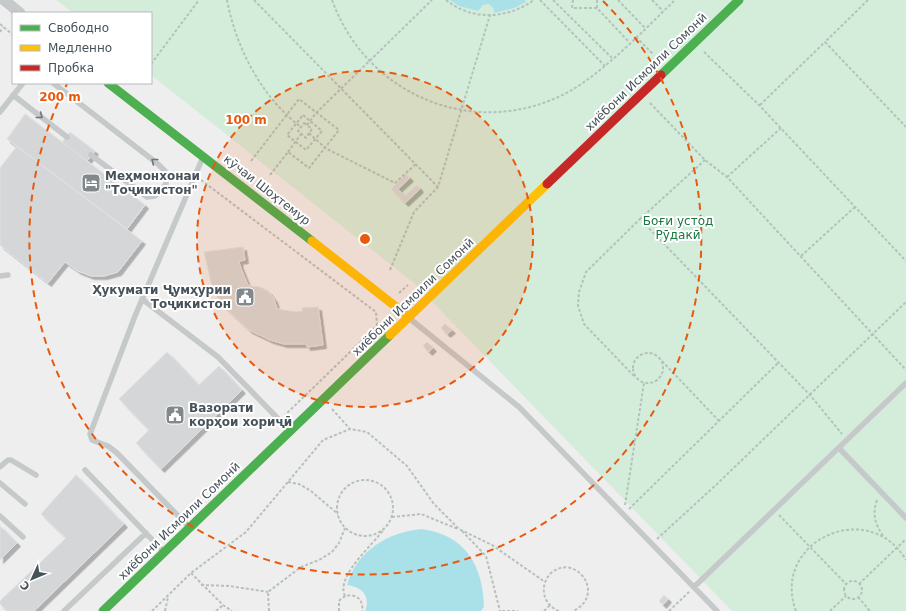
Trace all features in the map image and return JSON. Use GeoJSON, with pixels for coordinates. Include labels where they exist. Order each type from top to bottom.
{"type":"FeatureCollection","features":[{"type":"Feature","properties":{"kind":"street"},"geometry":{"type":"LineString","coordinates":[[4,0],[19,12]]}},
{"type":"Feature","properties":{"kind":"street","name":"хиёбони Исмоили Сомонӣ"},"geometry":{"type":"LineString","coordinates":[[103,611],[739,0]]}},
{"type":"Feature","properties":{"kind":"street","name":"кӯчаи Шоҳтемур"},"geometry":{"type":"LineString","coordinates":[[109,84],[409,317]]}},
{"type":"Feature","properties":{"kind":"lane"},"geometry":{"type":"LineString","coordinates":[[0,112],[22,84]]}},
{"type":"Feature","properties":{"kind":"lane"},"geometry":{"type":"LineString","coordinates":[[54,84],[158,164],[165,171],[166,184],[155,196],[147,197],[91,155]]}},
{"type":"Feature","properties":{"kind":"lane"},"geometry":{"type":"LineString","coordinates":[[13,95],[67,137]]}},
{"type":"Feature","properties":{"kind":"lane"},"geometry":{"type":"LineString","coordinates":[[190,528],[117,453],[108,446],[95,442],[90,437],[91,430],[142,299],[203,157]]}},
{"type":"Feature","properties":{"kind":"lane"},"geometry":{"type":"LineString","coordinates":[[0,276],[8,275]]}},
{"type":"Feature","properties":{"kind":"lane"},"geometry":{"type":"LineString","coordinates":[[142,299],[218,357],[290,431]]}},
{"type":"Feature","properties":{"kind":"lane"},"geometry":{"type":"LineString","coordinates":[[409,317],[510,398],[624,514],[716,611]]}},
{"type":"Feature","properties":{"kind":"lane"},"geometry":{"type":"LineString","coordinates":[[694,587],[906,383]]}},
{"type":"Feature","properties":{"kind":"lane"},"geometry":{"type":"LineString","coordinates":[[839,448],[906,518]]}},
{"type":"Feature","properties":{"kind":"lane"},"geometry":{"type":"LineString","coordinates":[[0,467],[8,460],[11,460],[36,475]]}},
{"type":"Feature","properties":{"kind":"lane"},"geometry":{"type":"LineString","coordinates":[[85,470],[164,552]]}},
{"type":"Feature","properties":{"kind":"lane"},"geometry":{"type":"LineString","coordinates":[[0,483],[25,504]]}},
{"type":"Feature","properties":{"kind":"lane"},"geometry":{"type":"LineString","coordinates":[[0,516],[23,537]]}},
{"type":"Feature","properties":{"kind":"lane"},"geometry":{"type":"LineString","coordinates":[[64,611],[146,533]]}},
{"type":"Feature","properties":{"kind":"path"},"geometry":{"type":"LineString","coordinates":[[152,63],[199,0]]}},
{"type":"Feature","properties":{"kind":"path"},"geometry":{"type":"LineString","coordinates":[[227,0],[234,27],[250,65],[261,83],[287,116],[301,127]]}},
{"type":"Feature","properties":{"kind":"path"},"geometry":{"type":"LineString","coordinates":[[254,0],[438,187]]}},
{"type":"Feature","properties":{"kind":"path"},"geometry":{"type":"LineString","coordinates":[[332,0],[346,32],[369,61],[389,79],[415,95],[430,102],[462,111],[498,112],[535,106],[570,91],[605,66],[673,1]]}},
{"type":"Feature","properties":{"kind":"path"},"geometry":{"type":"LineString","coordinates":[[307,125],[316,113],[432,0]]}},
{"type":"Feature","properties":{"kind":"path"},"geometry":{"type":"LineString","coordinates":[[446,0],[468,12],[490,15],[508,13],[524,7],[534,0]]}},
{"type":"Feature","properties":{"kind":"path"},"geometry":{"type":"LineString","coordinates":[[540,0],[605,66]]}},
{"type":"Feature","properties":{"kind":"path"},"geometry":{"type":"LineString","coordinates":[[553,0],[612,58]]}},
{"type":"Feature","properties":{"kind":"path"},"geometry":{"type":"LineString","coordinates":[[573,0],[572,8],[597,8]]}},
{"type":"Feature","properties":{"kind":"path"},"geometry":{"type":"LineString","coordinates":[[597,0],[597,8],[629,42]]}},
{"type":"Feature","properties":{"kind":"path"},"geometry":{"type":"LineString","coordinates":[[618,0],[645,28]]}},
{"type":"Feature","properties":{"kind":"path"},"geometry":{"type":"LineString","coordinates":[[652,0],[663,11]]}},
{"type":"Feature","properties":{"kind":"path"},"geometry":{"type":"LineString","coordinates":[[759,105],[868,0]]}},
{"type":"Feature","properties":{"kind":"path"},"geometry":{"type":"LineString","coordinates":[[390,270],[414,212],[438,187],[490,15]]}},
{"type":"Feature","properties":{"kind":"path"},"geometry":{"type":"LineString","coordinates":[[0,24],[12,34]]}},
{"type":"Feature","properties":{"kind":"path"},"geometry":{"type":"LineString","coordinates":[[0,32],[3,27]]}},
{"type":"Feature","properties":{"kind":"path"},"geometry":{"type":"LineString","coordinates":[[636,36],[653,54]]}},
{"type":"Feature","properties":{"kind":"path"},"geometry":{"type":"LineString","coordinates":[[695,42],[759,105],[856,206],[906,261]]}},
{"type":"Feature","properties":{"kind":"path"},"geometry":{"type":"LineString","coordinates":[[825,42],[906,126]]}},
{"type":"Feature","properties":{"kind":"path"},"geometry":{"type":"LineString","coordinates":[[641,94],[705,160],[728,177],[874,333],[906,370]]}},
{"type":"Feature","properties":{"kind":"path"},"geometry":{"type":"LineString","coordinates":[[251,161],[299,99],[339,130],[309,168],[288,152]]}},
{"type":"Feature","properties":{"kind":"path"},"geometry":{"type":"LineString","coordinates":[[303,115],[310,121],[322,130],[306,150],[287,135],[303,115]]}},
{"type":"Feature","properties":{"kind":"path"},"geometry":{"type":"LineString","coordinates":[[304,123],[307,125],[312,129],[306,138],[298,131],[304,123]]}},
{"type":"Feature","properties":{"kind":"path"},"geometry":{"type":"LineString","coordinates":[[728,177],[781,128]]}},
{"type":"Feature","properties":{"kind":"path"},"geometry":{"type":"LineString","coordinates":[[309,133],[325,148],[395,183],[416,164]]}},
{"type":"Feature","properties":{"kind":"path"},"geometry":{"type":"LineString","coordinates":[[270,175],[301,134]]}},
{"type":"Feature","properties":{"kind":"path"},"geometry":{"type":"LineString","coordinates":[[662,361],[662,374],[658,380],[651,383],[644,383],[634,376],[584,324],[578,306],[579,292],[586,272],[640,219],[705,160]]}},
{"type":"Feature","properties":{"kind":"path"},"geometry":{"type":"LineString","coordinates":[[195,176],[376,312],[377,326],[280,420]]}},
{"type":"Feature","properties":{"kind":"path"},"geometry":{"type":"LineString","coordinates":[[801,256],[856,206]]}},
{"type":"Feature","properties":{"kind":"path"},"geometry":{"type":"LineString","coordinates":[[640,219],[778,363],[810,394],[847,440]]}},
{"type":"Feature","properties":{"kind":"path"},"geometry":{"type":"LineString","coordinates":[[652,543],[906,302]]}},
{"type":"Feature","properties":{"kind":"path"},"geometry":{"type":"LineString","coordinates":[[634,376],[632,369],[633,362],[637,356],[643,352],[651,352],[657,355],[719,421]]}},
{"type":"Feature","properties":{"kind":"path"},"geometry":{"type":"LineString","coordinates":[[624,514],[778,363]]}},
{"type":"Feature","properties":{"kind":"path"},"geometry":{"type":"LineString","coordinates":[[624,514],[644,383]]}},
{"type":"Feature","properties":{"kind":"path"},"geometry":{"type":"LineString","coordinates":[[323,400],[350,429]]}},
{"type":"Feature","properties":{"kind":"path"},"geometry":{"type":"LineString","coordinates":[[152,611],[191,573],[246,532],[323,440],[350,429],[367,432],[407,466],[434,504],[486,556],[501,611],[518,611]]}},
{"type":"Feature","properties":{"kind":"path"},"geometry":{"type":"LineString","coordinates":[[345,596],[343,586],[351,570],[386,526],[392,517],[391,518],[393,509],[392,500],[388,491],[381,484],[372,480],[363,479],[354,481],[346,486],[340,493],[337,502],[338,514],[345,528],[352,533],[361,536],[379,532],[386,526]]}},
{"type":"Feature","properties":{"kind":"path"},"geometry":{"type":"LineString","coordinates":[[288,482],[311,491],[338,514]]}},
{"type":"Feature","properties":{"kind":"path"},"geometry":{"type":"LineString","coordinates":[[881,492],[877,499],[874,515],[876,524],[885,538]]}},
{"type":"Feature","properties":{"kind":"path"},"geometry":{"type":"LineString","coordinates":[[774,510],[846,584]]}},
{"type":"Feature","properties":{"kind":"path"},"geometry":{"type":"LineString","coordinates":[[392,517],[421,514],[460,529],[492,545],[545,582]]}},
{"type":"Feature","properties":{"kind":"path"},"geometry":{"type":"LineString","coordinates":[[201,585],[230,586],[268,592],[300,567],[319,560],[332,552],[339,543],[345,528]]}},
{"type":"Feature","properties":{"kind":"path"},"geometry":{"type":"LineString","coordinates":[[796,611],[792,598],[793,580],[799,562],[810,547],[824,536],[841,530],[859,529],[885,538],[897,547],[906,559]]}},
{"type":"Feature","properties":{"kind":"path"},"geometry":{"type":"LineString","coordinates":[[859,584],[906,539]]}},
{"type":"Feature","properties":{"kind":"path"},"geometry":{"type":"LineString","coordinates":[[559,611],[550,606],[544,594],[545,582],[548,576],[558,569],[571,568],[582,574],[588,586],[588,592],[584,604],[577,610],[573,611]]}},
{"type":"Feature","properties":{"kind":"path"},"geometry":{"type":"LineString","coordinates":[[191,573],[201,585],[232,611]]}},
{"type":"Feature","properties":{"kind":"path"},"geometry":{"type":"LineString","coordinates":[[852,581],[859,584],[862,590],[858,597],[853,599],[846,596],[844,590],[846,584],[852,581]]}},
{"type":"Feature","properties":{"kind":"path"},"geometry":{"type":"LineString","coordinates":[[669,611],[694,587]]}},
{"type":"Feature","properties":{"kind":"path"},"geometry":{"type":"LineString","coordinates":[[268,592],[269,611]]}},
{"type":"Feature","properties":{"kind":"path"},"geometry":{"type":"LineString","coordinates":[[339,611],[339,601],[350,594],[358,597],[362,604],[362,611]]}},
{"type":"Feature","properties":{"kind":"path"},"geometry":{"type":"LineString","coordinates":[[164,611],[168,596]]}},
{"type":"Feature","properties":{"kind":"path"},"geometry":{"type":"LineString","coordinates":[[830,611],[846,596]]}},
{"type":"Feature","properties":{"kind":"path"},"geometry":{"type":"LineString","coordinates":[[858,597],[870,611]]}},
{"type":"Feature","properties":{"kind":"path"},"geometry":{"type":"LineString","coordinates":[[216,611],[223,605]]}},
{"type":"Feature","properties":{"kind":"path"},"geometry":{"type":"LineString","coordinates":[[544,611],[550,606]]}},
{"type":"Feature","properties":{"kind":"green space","name":"Боғи устод Рӯдакӣ"},"geometry":{"type":"Polygon","coordinates":[[[56,0],[906,0],[906,611],[732,611],[414,283],[152,76],[152,12],[72,12],[56,0]]]}},
{"type":"Feature","properties":{"kind":"water"},"geometry":{"type":"Polygon","coordinates":[[[450,0],[525,0],[526,2],[514,8],[494,13],[494,9],[489,4],[483,5],[478,11],[459,6],[450,0]]]}},
{"type":"Feature","properties":{"kind":"water"},"geometry":{"type":"Polygon","coordinates":[[[422,529],[437,532],[450,538],[461,546],[469,555],[476,566],[483,592],[484,607],[481,611],[365,611],[367,601],[364,593],[357,588],[347,585],[358,562],[366,553],[386,539],[398,534],[422,529]]]}},
{"type":"Feature","properties":{"kind":"building","name":"Меҳмонхонаи \"Тоҷикистон\""},"geometry":{"type":"Polygon","coordinates":[[[25,114],[62,142],[70,132],[95,151],[87,161],[145,205],[127,229],[7,139],[25,114]]]}},
{"type":"Feature","properties":{"kind":"building","name":"Меҳмонхонаи \"Тоҷикистон\""},"geometry":{"type":"Polygon","coordinates":[[[25,114],[145,205],[127,229],[7,139],[25,114]]]}},
{"type":"Feature","properties":{"kind":"building"},"geometry":{"type":"Polygon","coordinates":[[[17,146],[142,241],[118,272],[104,276],[91,276],[78,271],[65,262],[48,283],[0,245],[0,168],[17,146]]]}},
{"type":"Feature","properties":{"kind":"building"},"geometry":{"type":"Polygon","coordinates":[[[406,174],[410,178],[398,189],[405,196],[417,185],[420,189],[405,203],[391,189],[406,174]]]}},
{"type":"Feature","properties":{"kind":"building","name":"Ҳукумати Ҷумҳурии Тоҷикистон"},"geometry":{"type":"Polygon","coordinates":[[[243,247],[245,260],[239,261],[247,283],[250,286],[260,287],[268,291],[274,299],[277,309],[296,312],[303,311],[302,308],[318,307],[323,345],[307,347],[306,344],[284,344],[270,340],[249,330],[221,304],[211,282],[204,252],[243,247]]]}},
{"type":"Feature","properties":{"kind":"building"},"geometry":{"type":"Polygon","coordinates":[[[445,324],[452,330],[447,334],[441,328],[445,324]]]}},
{"type":"Feature","properties":{"kind":"building"},"geometry":{"type":"Polygon","coordinates":[[[427,342],[433,348],[429,352],[423,346],[427,342]]]}},
{"type":"Feature","properties":{"kind":"building","name":"Вазорати корҳои хориҷӣ"},"geometry":{"type":"Polygon","coordinates":[[[167,352],[199,385],[219,366],[242,390],[161,469],[136,443],[149,430],[119,399],[167,352]]]}},
{"type":"Feature","properties":{"kind":"building"},"geometry":{"type":"Polygon","coordinates":[[[76,475],[124,524],[34,611],[7,611],[0,604],[0,601],[66,538],[41,514],[76,475]]]}},
{"type":"Feature","properties":{"kind":"building"},"geometry":{"type":"Polygon","coordinates":[[[0,526],[17,543],[0,560],[0,526]]]}},
{"type":"Feature","properties":{"kind":"building"},"geometry":{"type":"Polygon","coordinates":[[[664,595],[668,599],[663,605],[659,601],[664,595]]]}},
{"type":"Feature","properties":{"kind":"traffic: fast"},"geometry":{"type":"LineString","coordinates":[[661,75],[739,0]]}},
{"type":"Feature","properties":{"kind":"traffic: fast"},"geometry":{"type":"LineString","coordinates":[[109,84],[312,241]]}},
{"type":"Feature","properties":{"kind":"traffic: fast"},"geometry":{"type":"LineString","coordinates":[[103,611],[390,335]]}},
{"type":"Feature","properties":{"kind":"traffic: slow"},"geometry":{"type":"LineString","coordinates":[[390,335],[547,184]]}},
{"type":"Feature","properties":{"kind":"traffic: slow"},"geometry":{"type":"LineString","coordinates":[[312,241],[409,317]]}},
{"type":"Feature","properties":{"kind":"traffic: jam"},"geometry":{"type":"LineString","coordinates":[[547,184],[661,75]]}},
{"type":"Feature","properties":{"kind":"place","name":"Меҳмонхонаи \"Тоҷикистон\""},"geometry":{"type":"Point","coordinates":[91,183]}},
{"type":"Feature","properties":{"kind":"place","name":"Ҳукумати Ҷумҳурии Тоҷикистон"},"geometry":{"type":"Point","coordinates":[245,297]}},
{"type":"Feature","properties":{"kind":"place","name":"Вазорати корҳои хориҷӣ"},"geometry":{"type":"Point","coordinates":[175,415]}}]}
